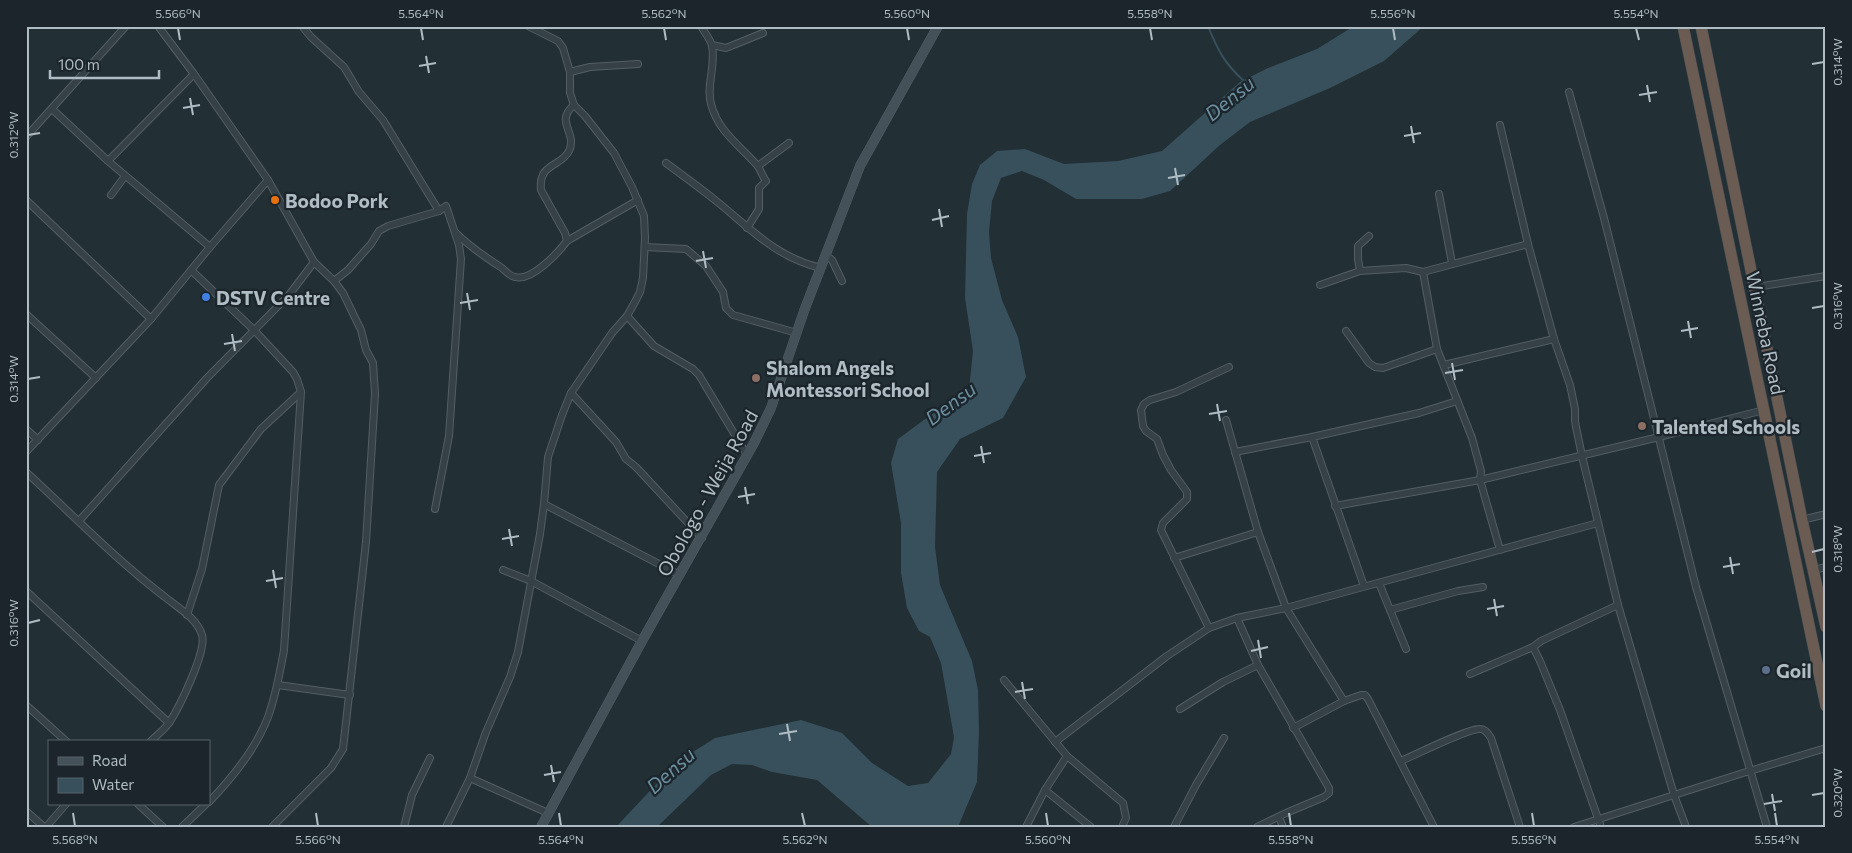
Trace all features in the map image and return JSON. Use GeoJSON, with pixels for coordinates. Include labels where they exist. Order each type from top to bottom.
{"type":"FeatureCollection","features":[{"type":"Feature","properties":{"kind":"highway","name":"Winneba Road"},"geometry":{"type":"LineString","coordinates":[[1683,26],[1826,706]]}},
{"type":"Feature","properties":{"kind":"highway","name":"Winneba Road"},"geometry":{"type":"LineString","coordinates":[[1701,26],[1756,287],[1802,520],[1826,627]]}},
{"type":"Feature","properties":{"kind":"highway"},"geometry":{"type":"LineString","coordinates":[[1796,566],[1804,573],[1815,574]]}},
{"type":"Feature","properties":{"kind":"highway"},"geometry":{"type":"LineString","coordinates":[[1808,623],[1818,627],[1826,635]]}},
{"type":"Feature","properties":{"kind":"street"},"geometry":{"type":"LineString","coordinates":[[26,137],[126,26]]}},
{"type":"Feature","properties":{"kind":"street"},"geometry":{"type":"LineString","coordinates":[[158,26],[268,180],[314,262],[334,281],[343,293],[361,330],[366,350],[374,363],[376,394],[366,542],[343,749],[331,768],[272,827]]}},
{"type":"Feature","properties":{"kind":"street"},"geometry":{"type":"LineString","coordinates":[[302,26],[311,37],[344,67],[359,92],[383,120],[439,211]]}},
{"type":"Feature","properties":{"kind":"street"},"geometry":{"type":"LineString","coordinates":[[446,827],[470,778],[518,652],[544,504],[548,458],[571,392],[612,333],[627,316],[640,292],[643,278],[644,216],[638,200],[614,153],[574,104],[570,92],[570,72],[563,48],[558,41],[528,26]]}},
{"type":"Feature","properties":{"kind":"street"},"geometry":{"type":"LineString","coordinates":[[700,26],[712,45],[713,64],[709,86],[710,102],[714,115],[722,129],[758,166],[766,181],[758,188],[759,209],[747,228]]}},
{"type":"Feature","properties":{"kind":"street","name":"Obologo - Weija Road"},"geometry":{"type":"LineString","coordinates":[[541,827],[642,641],[702,538],[771,408],[860,166],[938,26]]}},
{"type":"Feature","properties":{"kind":"street"},"geometry":{"type":"LineString","coordinates":[[712,45],[726,48],[763,33]]}},
{"type":"Feature","properties":{"kind":"street"},"geometry":{"type":"LineString","coordinates":[[570,72],[590,67],[638,64]]}},
{"type":"Feature","properties":{"kind":"street"},"geometry":{"type":"LineString","coordinates":[[108,161],[194,74]]}},
{"type":"Feature","properties":{"kind":"street"},"geometry":{"type":"LineString","coordinates":[[1569,92],[1604,218],[1701,605],[1766,827]]}},
{"type":"Feature","properties":{"kind":"street"},"geometry":{"type":"LineString","coordinates":[[567,241],[565,233],[541,190],[540,183],[549,166],[568,152],[570,136],[565,115],[574,104]]}},
{"type":"Feature","properties":{"kind":"street"},"geometry":{"type":"LineString","coordinates":[[52,109],[125,176],[210,247]]}},
{"type":"Feature","properties":{"kind":"street"},"geometry":{"type":"LineString","coordinates":[[1500,125],[1528,244],[1554,339],[1572,393],[1582,456],[1618,605],[1674,795],[1686,827]]}},
{"type":"Feature","properties":{"kind":"street"},"geometry":{"type":"LineString","coordinates":[[758,166],[789,143]]}},
{"type":"Feature","properties":{"kind":"street"},"geometry":{"type":"LineString","coordinates":[[666,163],[716,201],[747,228],[790,258],[821,268]]}},
{"type":"Feature","properties":{"kind":"street"},"geometry":{"type":"LineString","coordinates":[[111,195],[125,176]]}},
{"type":"Feature","properties":{"kind":"street"},"geometry":{"type":"LineString","coordinates":[[26,452],[151,319],[268,180]]}},
{"type":"Feature","properties":{"kind":"street"},"geometry":{"type":"LineString","coordinates":[[1439,194],[1452,263]]}},
{"type":"Feature","properties":{"kind":"street"},"geometry":{"type":"LineString","coordinates":[[26,200],[151,319]]}},
{"type":"Feature","properties":{"kind":"street"},"geometry":{"type":"LineString","coordinates":[[455,232],[473,250],[515,277],[524,276],[536,272],[567,241],[638,200]]}},
{"type":"Feature","properties":{"kind":"street"},"geometry":{"type":"LineString","coordinates":[[334,281],[348,270],[371,244],[379,231],[388,226],[439,211],[446,206],[459,245],[461,259],[449,436],[435,509]]}},
{"type":"Feature","properties":{"kind":"street"},"geometry":{"type":"LineString","coordinates":[[1360,271],[1358,246],[1369,236]]}},
{"type":"Feature","properties":{"kind":"street"},"geometry":{"type":"LineString","coordinates":[[1320,285],[1360,271],[1406,268],[1423,272],[1528,244]]}},
{"type":"Feature","properties":{"kind":"street"},"geometry":{"type":"LineString","coordinates":[[645,247],[686,248],[706,266],[723,292],[726,308],[733,315],[797,333]]}},
{"type":"Feature","properties":{"kind":"street"},"geometry":{"type":"LineString","coordinates":[[826,255],[832,260],[842,281]]}},
{"type":"Feature","properties":{"kind":"street"},"geometry":{"type":"LineString","coordinates":[[79,521],[207,378],[289,295],[314,262]]}},
{"type":"Feature","properties":{"kind":"street"},"geometry":{"type":"LineString","coordinates":[[191,270],[255,331],[293,372],[298,379],[301,392],[284,650],[278,685],[268,718],[253,748],[228,782],[210,800]]}},
{"type":"Feature","properties":{"kind":"street"},"geometry":{"type":"LineString","coordinates":[[1423,272],[1437,349],[1478,457],[1481,471],[1480,480],[1500,550]]}},
{"type":"Feature","properties":{"kind":"street"},"geometry":{"type":"LineString","coordinates":[[1756,287],[1826,276]]}},
{"type":"Feature","properties":{"kind":"street"},"geometry":{"type":"LineString","coordinates":[[26,314],[96,378]]}},
{"type":"Feature","properties":{"kind":"street"},"geometry":{"type":"LineString","coordinates":[[627,316],[654,346],[699,375],[747,455]]}},
{"type":"Feature","properties":{"kind":"street"},"geometry":{"type":"LineString","coordinates":[[1346,331],[1375,368],[1383,368],[1437,349]]}},
{"type":"Feature","properties":{"kind":"street"},"geometry":{"type":"LineString","coordinates":[[1444,365],[1554,339]]}},
{"type":"Feature","properties":{"kind":"street"},"geometry":{"type":"LineString","coordinates":[[1209,628],[1161,530],[1163,523],[1187,499],[1187,492],[1171,470],[1157,439],[1142,426],[1141,410],[1144,404],[1150,400],[1176,392],[1229,367]]}},
{"type":"Feature","properties":{"kind":"street"},"geometry":{"type":"LineString","coordinates":[[187,615],[202,568],[219,485],[261,429],[301,392]]}},
{"type":"Feature","properties":{"kind":"street"},"geometry":{"type":"LineString","coordinates":[[571,392],[616,442],[626,459],[636,467],[702,538]]}},
{"type":"Feature","properties":{"kind":"street"},"geometry":{"type":"LineString","coordinates":[[1235,452],[1418,413],[1457,401]]}},
{"type":"Feature","properties":{"kind":"street"},"geometry":{"type":"LineString","coordinates":[[1335,506],[1480,480],[1764,410]]}},
{"type":"Feature","properties":{"kind":"street"},"geometry":{"type":"LineString","coordinates":[[1226,420],[1258,532],[1286,608],[1344,701]]}},
{"type":"Feature","properties":{"kind":"street"},"geometry":{"type":"LineString","coordinates":[[26,429],[38,440]]}},
{"type":"Feature","properties":{"kind":"street"},"geometry":{"type":"LineString","coordinates":[[1312,437],[1364,586]]}},
{"type":"Feature","properties":{"kind":"street"},"geometry":{"type":"LineString","coordinates":[[26,472],[137,576],[187,615],[198,627],[203,645],[193,675],[169,723],[152,740]]}},
{"type":"Feature","properties":{"kind":"street"},"geometry":{"type":"LineString","coordinates":[[544,504],[680,576]]}},
{"type":"Feature","properties":{"kind":"street"},"geometry":{"type":"LineString","coordinates":[[1802,520],[1826,514]]}},
{"type":"Feature","properties":{"kind":"street"},"geometry":{"type":"LineString","coordinates":[[1054,742],[1167,656],[1209,628],[1237,618],[1286,608],[1598,523]]}},
{"type":"Feature","properties":{"kind":"street"},"geometry":{"type":"LineString","coordinates":[[1174,558],[1258,532]]}},
{"type":"Feature","properties":{"kind":"street"},"geometry":{"type":"LineString","coordinates":[[1815,574],[1826,567]]}},
{"type":"Feature","properties":{"kind":"street"},"geometry":{"type":"LineString","coordinates":[[503,570],[531,581],[642,641]]}},
{"type":"Feature","properties":{"kind":"street"},"geometry":{"type":"LineString","coordinates":[[1379,583],[1406,649]]}},
{"type":"Feature","properties":{"kind":"street"},"geometry":{"type":"LineString","coordinates":[[1390,610],[1458,591],[1482,587]]}},
{"type":"Feature","properties":{"kind":"street"},"geometry":{"type":"LineString","coordinates":[[26,591],[169,723]]}},
{"type":"Feature","properties":{"kind":"street"},"geometry":{"type":"LineString","coordinates":[[1470,674],[1533,647],[1541,641],[1618,605]]}},
{"type":"Feature","properties":{"kind":"street"},"geometry":{"type":"LineString","coordinates":[[1237,618],[1258,665],[1326,782],[1329,794],[1286,812],[1257,827]]}},
{"type":"Feature","properties":{"kind":"street"},"geometry":{"type":"LineString","coordinates":[[1533,647],[1560,710],[1601,827]]}},
{"type":"Feature","properties":{"kind":"street"},"geometry":{"type":"LineString","coordinates":[[1180,709],[1208,690],[1258,665]]}},
{"type":"Feature","properties":{"kind":"street"},"geometry":{"type":"LineString","coordinates":[[1004,680],[1067,756],[1123,803],[1126,818],[1122,827]]}},
{"type":"Feature","properties":{"kind":"street"},"geometry":{"type":"LineString","coordinates":[[278,685],[350,695]]}},
{"type":"Feature","properties":{"kind":"street"},"geometry":{"type":"LineString","coordinates":[[1293,728],[1344,701],[1365,695],[1434,827]]}},
{"type":"Feature","properties":{"kind":"street"},"geometry":{"type":"LineString","coordinates":[[26,704],[65,740]]}},
{"type":"Feature","properties":{"kind":"street"},"geometry":{"type":"LineString","coordinates":[[1401,761],[1467,732],[1482,728],[1491,738],[1520,827]]}},
{"type":"Feature","properties":{"kind":"street"},"geometry":{"type":"LineString","coordinates":[[1174,827],[1224,738]]}},
{"type":"Feature","properties":{"kind":"street"},"geometry":{"type":"LineString","coordinates":[[1574,827],[1826,748]]}},
{"type":"Feature","properties":{"kind":"street"},"geometry":{"type":"LineString","coordinates":[[1026,827],[1045,790],[1067,756]]}},
{"type":"Feature","properties":{"kind":"street"},"geometry":{"type":"LineString","coordinates":[[404,827],[412,795],[430,758]]}},
{"type":"Feature","properties":{"kind":"street"},"geometry":{"type":"LineString","coordinates":[[470,778],[548,814]]}},
{"type":"Feature","properties":{"kind":"street"},"geometry":{"type":"LineString","coordinates":[[1045,790],[1091,827]]}},
{"type":"Feature","properties":{"kind":"street"},"geometry":{"type":"LineString","coordinates":[[26,811],[45,827],[64,806]]}},
{"type":"Feature","properties":{"kind":"street"},"geometry":{"type":"LineString","coordinates":[[140,806],[162,826]]}},
{"type":"Feature","properties":{"kind":"street"},"geometry":{"type":"LineString","coordinates":[[182,827],[204,806]]}},
{"type":"Feature","properties":{"kind":"street"},"geometry":{"type":"LineString","coordinates":[[1279,817],[1283,827]]}},
{"type":"Feature","properties":{"kind":"water","name":"Densu"},"geometry":{"type":"Polygon","coordinates":[[[1354,26],[1424,26],[1384,61],[1330,88],[1250,122],[1220,145],[1170,191],[1142,199],[1076,199],[1044,180],[1022,171],[1001,178],[992,201],[989,232],[991,258],[1002,300],[1018,337],[1026,377],[1003,418],[960,439],[937,472],[935,547],[940,585],[972,661],[978,690],[977,782],[958,827],[872,827],[817,780],[772,772],[752,765],[732,764],[711,775],[657,827],[616,827],[677,762],[715,738],[801,720],[842,733],[872,763],[908,786],[928,783],[951,754],[954,737],[941,663],[930,637],[919,631],[907,608],[901,573],[901,523],[891,463],[898,439],[932,414],[953,404],[969,389],[973,351],[965,298],[967,214],[972,184],[980,165],[997,151],[1025,149],[1064,164],[1118,161],[1162,151],[1240,82],[1268,68],[1317,49],[1354,26]]]}},
{"type":"Feature","properties":{"kind":"waterway","name":"Densu"},"geometry":{"type":"LineString","coordinates":[[1208,26],[1223,57],[1245,82]]}},
{"type":"Feature","properties":{"kind":"place","name":"Bodoo Pork"},"geometry":{"type":"Point","coordinates":[275,200]}},
{"type":"Feature","properties":{"kind":"place","name":"DSTV Centre"},"geometry":{"type":"Point","coordinates":[206,297]}},
{"type":"Feature","properties":{"kind":"place","name":"Shalom Angels Montessori School"},"geometry":{"type":"Point","coordinates":[756,378]}},
{"type":"Feature","properties":{"kind":"place","name":"Talented Schools"},"geometry":{"type":"Point","coordinates":[1642,426]}},
{"type":"Feature","properties":{"kind":"place","name":"Goil"},"geometry":{"type":"Point","coordinates":[1766,670]}}]}
